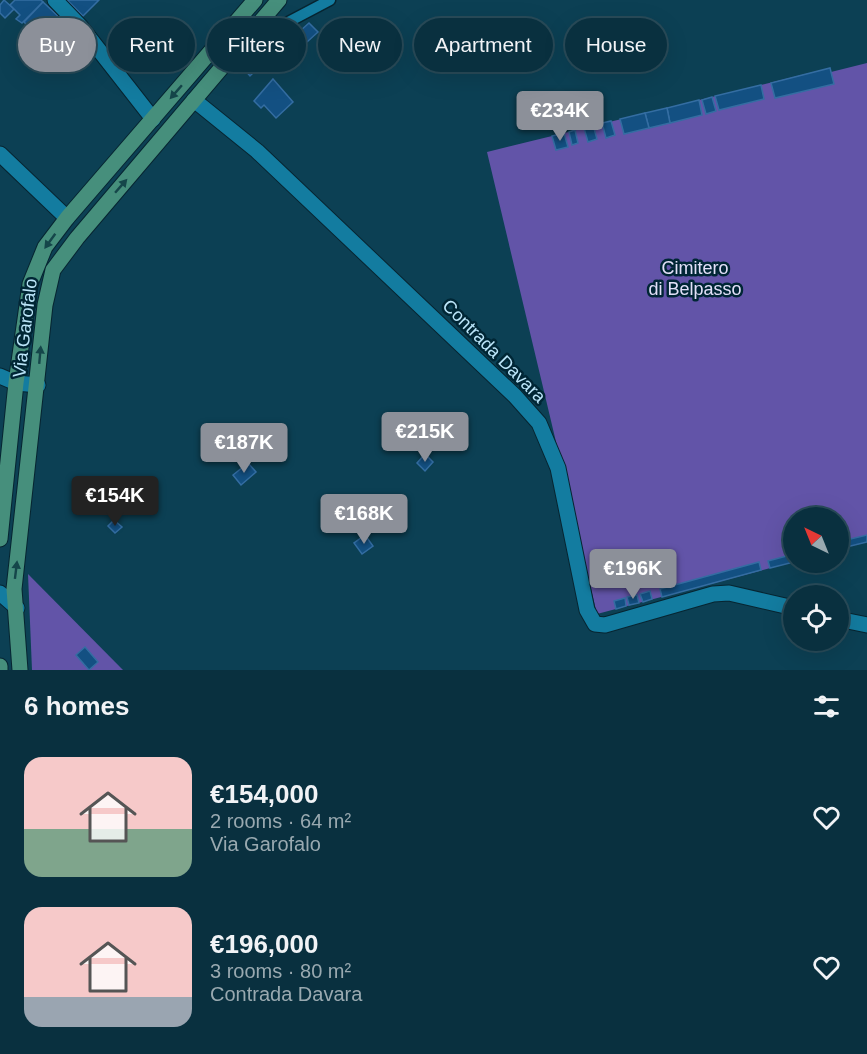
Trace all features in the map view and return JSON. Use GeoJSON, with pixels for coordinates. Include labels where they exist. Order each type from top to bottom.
{"type":"FeatureCollection","features":[{"type":"Feature","properties":{"kind":"main road","name":"Via Garofalo"},"geometry":{"type":"LineString","coordinates":[[0,539],[16,383],[30,284],[45,247],[67,218],[255,0]]}},
{"type":"Feature","properties":{"kind":"main road","name":"Via Garofalo"},"geometry":{"type":"LineString","coordinates":[[264,18],[279,0]]}},
{"type":"Feature","properties":{"kind":"main road","name":"Via Garofalo"},"geometry":{"type":"LineString","coordinates":[[20,670],[14,589],[45,305],[53,270],[62,255],[218,72]]}},
{"type":"Feature","properties":{"kind":"street"},"geometry":{"type":"LineString","coordinates":[[55,0],[81,27],[153,119]]}},
{"type":"Feature","properties":{"kind":"street","name":"Contrada Davara"},"geometry":{"type":"LineString","coordinates":[[194,100],[265,159],[515,396],[539,423],[558,468],[587,610],[595,624],[605,625],[713,594],[729,593],[783,605]]}},
{"type":"Feature","properties":{"kind":"street"},"geometry":{"type":"LineString","coordinates":[[0,154],[67,218]]}},
{"type":"Feature","properties":{"kind":"street"},"geometry":{"type":"LineString","coordinates":[[0,376],[16,383],[38,385]]}},
{"type":"Feature","properties":{"kind":"street"},"geometry":{"type":"LineString","coordinates":[[0,593],[17,608]]}},
{"type":"Feature","properties":{"kind":"street"},"geometry":{"type":"LineString","coordinates":[[849,621],[867,625]]}},
{"type":"Feature","properties":{"kind":"lane"},"geometry":{"type":"LineString","coordinates":[[296,18],[330,0]]}},
{"type":"Feature","properties":{"kind":"green space","name":"Cimitero di Belpasso"},"geometry":{"type":"Polygon","coordinates":[[[867,63],[867,542],[849,546],[849,507],[783,507],[783,565],[597,614],[487,152],[830,68],[831,72],[867,63]]]}},
{"type":"Feature","properties":{"kind":"green space"},"geometry":{"type":"Polygon","coordinates":[[[28,574],[123,670],[32,670],[28,574]]]}},
{"type":"Feature","properties":{"kind":"building"},"geometry":{"type":"Polygon","coordinates":[[[4,0],[14,9],[5,18],[0,13],[0,5],[4,0]]]}},
{"type":"Feature","properties":{"kind":"building"},"geometry":{"type":"Polygon","coordinates":[[[15,0],[41,0],[43,2],[27,18],[18,18],[18,20],[16,19],[20,15],[10,5],[15,0]]]}},
{"type":"Feature","properties":{"kind":"building"},"geometry":{"type":"Polygon","coordinates":[[[67,0],[99,0],[83,16],[67,0]]]}},
{"type":"Feature","properties":{"kind":"building"},"geometry":{"type":"Polygon","coordinates":[[[43,2],[60,18],[28,18],[43,2]]]}},
{"type":"Feature","properties":{"kind":"building"},"geometry":{"type":"Polygon","coordinates":[[[309,23],[318,32],[307,42],[306,41],[306,26],[309,23]]]}},
{"type":"Feature","properties":{"kind":"building"},"geometry":{"type":"Polygon","coordinates":[[[830,68],[834,84],[775,98],[771,83],[830,68]]]}},
{"type":"Feature","properties":{"kind":"building"},"geometry":{"type":"Polygon","coordinates":[[[273,79],[293,102],[276,118],[264,105],[261,108],[254,101],[273,79]]]}},
{"type":"Feature","properties":{"kind":"building"},"geometry":{"type":"Polygon","coordinates":[[[761,85],[764,99],[719,110],[715,96],[761,85]]]}},
{"type":"Feature","properties":{"kind":"building"},"geometry":{"type":"Polygon","coordinates":[[[712,97],[716,111],[706,114],[702,100],[712,97]]]}},
{"type":"Feature","properties":{"kind":"building"},"geometry":{"type":"Polygon","coordinates":[[[699,100],[702,115],[670,123],[667,108],[699,100]]]}},
{"type":"Feature","properties":{"kind":"building"},"geometry":{"type":"Polygon","coordinates":[[[667,108],[670,123],[649,128],[645,113],[667,108]]]}},
{"type":"Feature","properties":{"kind":"building"},"geometry":{"type":"Polygon","coordinates":[[[645,113],[649,128],[624,134],[620,119],[645,113]]]}},
{"type":"Feature","properties":{"kind":"building"},"geometry":{"type":"Polygon","coordinates":[[[611,121],[615,135],[606,138],[602,123],[611,121]]]}},
{"type":"Feature","properties":{"kind":"building"},"geometry":{"type":"Polygon","coordinates":[[[593,125],[597,139],[588,142],[584,128],[593,125]]]}},
{"type":"Feature","properties":{"kind":"building"},"geometry":{"type":"Polygon","coordinates":[[[575,130],[578,143],[572,145],[569,132],[575,130]]]}},
{"type":"Feature","properties":{"kind":"building"},"geometry":{"type":"Polygon","coordinates":[[[564,133],[568,147],[556,150],[552,136],[564,133]]]}},
{"type":"Feature","properties":{"kind":"building"},"geometry":{"type":"Polygon","coordinates":[[[425,454],[433,462],[425,471],[417,463],[425,454]]]}},
{"type":"Feature","properties":{"kind":"building"},"geometry":{"type":"Polygon","coordinates":[[[248,463],[256,472],[241,485],[233,475],[248,463]]]}},
{"type":"Feature","properties":{"kind":"building"},"geometry":{"type":"Polygon","coordinates":[[[114,520],[122,527],[115,533],[108,526],[114,520]]]}},
{"type":"Feature","properties":{"kind":"building"},"geometry":{"type":"Polygon","coordinates":[[[365,535],[373,546],[362,554],[354,543],[365,535]]]}},
{"type":"Feature","properties":{"kind":"building"},"geometry":{"type":"Polygon","coordinates":[[[867,535],[867,542],[849,546],[849,539],[867,535]]]}},
{"type":"Feature","properties":{"kind":"building"},"geometry":{"type":"Polygon","coordinates":[[[783,557],[783,565],[770,568],[768,561],[783,557]]]}},
{"type":"Feature","properties":{"kind":"building"},"geometry":{"type":"Polygon","coordinates":[[[759,562],[761,570],[662,597],[660,589],[759,562]]]}},
{"type":"Feature","properties":{"kind":"building"},"geometry":{"type":"Polygon","coordinates":[[[650,591],[652,599],[643,602],[640,594],[650,591]]]}},
{"type":"Feature","properties":{"kind":"building"},"geometry":{"type":"Polygon","coordinates":[[[637,595],[639,603],[629,605],[627,597],[637,595]]]}},
{"type":"Feature","properties":{"kind":"building"},"geometry":{"type":"Polygon","coordinates":[[[625,598],[626,606],[616,609],[614,601],[625,598]]]}},
{"type":"Feature","properties":{"kind":"building"},"geometry":{"type":"Polygon","coordinates":[[[85,647],[98,662],[89,670],[76,655],[85,647]]]}}]}
